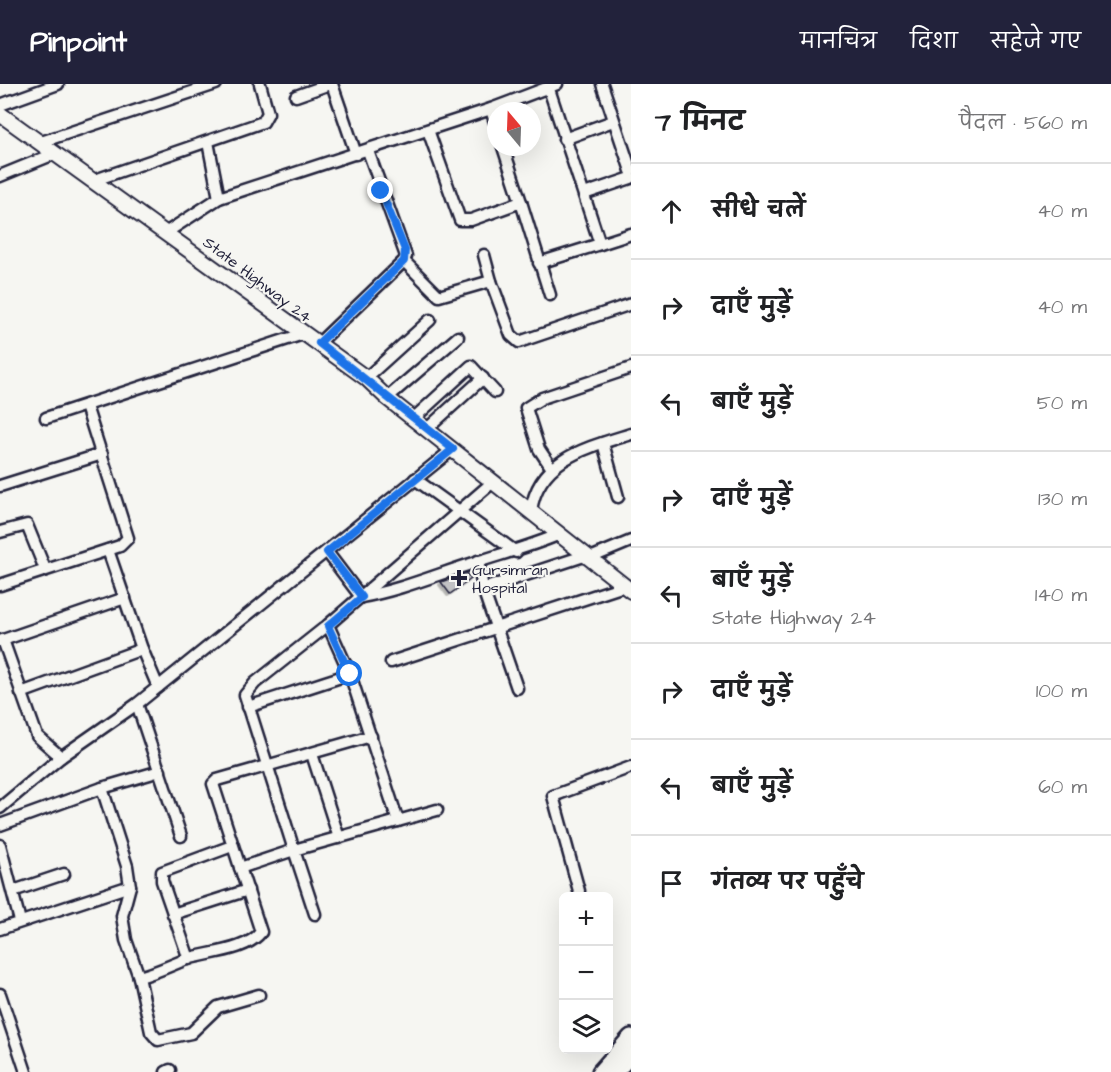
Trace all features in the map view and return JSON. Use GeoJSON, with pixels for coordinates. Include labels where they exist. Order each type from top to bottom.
{"type":"FeatureCollection","features":[{"type":"Feature","properties":{"kind":"highway"},"geometry":{"type":"LineString","coordinates":[[600,1072],[631,1037]]}},
{"type":"Feature","properties":{"kind":"highway"},"geometry":{"type":"LineString","coordinates":[[615,1072],[631,1055]]}},
{"type":"Feature","properties":{"kind":"main road","name":"State Highway 24"},"geometry":{"type":"LineString","coordinates":[[0,114],[167,232],[366,378],[413,419],[627,588]]}},
{"type":"Feature","properties":{"kind":"street"},"geometry":{"type":"LineString","coordinates":[[0,105],[45,86],[58,84]]}},
{"type":"Feature","properties":{"kind":"street"},"geometry":{"type":"LineString","coordinates":[[38,143],[216,84]]}},
{"type":"Feature","properties":{"kind":"street"},"geometry":{"type":"LineString","coordinates":[[92,181],[263,122],[267,118],[260,84]]}},
{"type":"Feature","properties":{"kind":"street"},"geometry":{"type":"LineString","coordinates":[[296,96],[331,84],[356,154]]}},
{"type":"Feature","properties":{"kind":"street"},"geometry":{"type":"LineString","coordinates":[[602,84],[613,121],[629,154],[631,171]]}},
{"type":"Feature","properties":{"kind":"street"},"geometry":{"type":"LineString","coordinates":[[512,102],[553,86],[564,139],[600,244]]}},
{"type":"Feature","properties":{"kind":"street"},"geometry":{"type":"LineString","coordinates":[[167,232],[219,198],[487,111]]}},
{"type":"Feature","properties":{"kind":"street"},"geometry":{"type":"LineString","coordinates":[[564,139],[613,121]]}},
{"type":"Feature","properties":{"kind":"street"},"geometry":{"type":"LineString","coordinates":[[428,130],[460,220],[471,220],[521,202]]}},
{"type":"Feature","properties":{"kind":"street"},"geometry":{"type":"LineString","coordinates":[[208,142],[219,198]]}},
{"type":"Feature","properties":{"kind":"street"},"geometry":{"type":"LineString","coordinates":[[319,343],[404,261],[405,250],[375,177],[368,151]]}},
{"type":"Feature","properties":{"kind":"street"},"geometry":{"type":"LineString","coordinates":[[0,176],[54,154]]}},
{"type":"Feature","properties":{"kind":"street"},"geometry":{"type":"LineString","coordinates":[[506,156],[550,295]]}},
{"type":"Feature","properties":{"kind":"street"},"geometry":{"type":"LineString","coordinates":[[584,194],[631,178]]}},
{"type":"Feature","properties":{"kind":"street"},"geometry":{"type":"LineString","coordinates":[[539,263],[631,234]]}},
{"type":"Feature","properties":{"kind":"street"},"geometry":{"type":"LineString","coordinates":[[484,255],[491,281],[512,335],[519,342],[631,304]]}},
{"type":"Feature","properties":{"kind":"street"},"geometry":{"type":"LineString","coordinates":[[404,261],[439,296],[491,281]]}},
{"type":"Feature","properties":{"kind":"street"},"geometry":{"type":"LineString","coordinates":[[366,378],[430,320]]}},
{"type":"Feature","properties":{"kind":"street"},"geometry":{"type":"LineString","coordinates":[[45,418],[303,334]]}},
{"type":"Feature","properties":{"kind":"street"},"geometry":{"type":"LineString","coordinates":[[387,398],[458,337]]}},
{"type":"Feature","properties":{"kind":"street"},"geometry":{"type":"LineString","coordinates":[[413,419],[471,366],[495,392]]}},
{"type":"Feature","properties":{"kind":"street"},"geometry":{"type":"LineString","coordinates":[[551,467],[539,449],[526,408],[542,398],[631,368]]}},
{"type":"Feature","properties":{"kind":"street"},"geometry":{"type":"LineString","coordinates":[[428,429],[483,378]]}},
{"type":"Feature","properties":{"kind":"street"},"geometry":{"type":"LineString","coordinates":[[0,585],[126,543],[128,538],[86,406]]}},
{"type":"Feature","properties":{"kind":"street"},"geometry":{"type":"LineString","coordinates":[[531,511],[533,493],[551,467],[603,443],[631,434]]}},
{"type":"Feature","properties":{"kind":"street"},"geometry":{"type":"LineString","coordinates":[[603,443],[618,497]]}},
{"type":"Feature","properties":{"kind":"street"},"geometry":{"type":"LineString","coordinates":[[0,808],[5,797],[137,704],[453,449]]}},
{"type":"Feature","properties":{"kind":"street"},"geometry":{"type":"LineString","coordinates":[[0,486],[102,454]]}},
{"type":"Feature","properties":{"kind":"street"},"geometry":{"type":"LineString","coordinates":[[415,479],[516,552]]}},
{"type":"Feature","properties":{"kind":"street"},"geometry":{"type":"LineString","coordinates":[[315,914],[245,695],[255,683],[328,626],[494,481]]}},
{"type":"Feature","properties":{"kind":"street"},"geometry":{"type":"LineString","coordinates":[[0,532],[27,525],[45,570]]}},
{"type":"Feature","properties":{"kind":"street"},"geometry":{"type":"LineString","coordinates":[[362,597],[386,592],[478,561],[516,552],[560,534]]}},
{"type":"Feature","properties":{"kind":"street"},"geometry":{"type":"LineString","coordinates":[[483,589],[631,542]]}},
{"type":"Feature","properties":{"kind":"street"},"geometry":{"type":"LineString","coordinates":[[108,550],[142,649],[158,687]]}},
{"type":"Feature","properties":{"kind":"street"},"geometry":{"type":"LineString","coordinates":[[327,552],[362,597]]}},
{"type":"Feature","properties":{"kind":"street"},"geometry":{"type":"LineString","coordinates":[[478,561],[483,589],[517,688]]}},
{"type":"Feature","properties":{"kind":"street"},"geometry":{"type":"LineString","coordinates":[[391,662],[495,626],[627,588]]}},
{"type":"Feature","properties":{"kind":"street"},"geometry":{"type":"LineString","coordinates":[[61,758],[37,736],[1,640],[125,598]]}},
{"type":"Feature","properties":{"kind":"street"},"geometry":{"type":"LineString","coordinates":[[328,626],[350,674],[398,821]]}},
{"type":"Feature","properties":{"kind":"street"},"geometry":{"type":"LineString","coordinates":[[21,693],[142,649]]}},
{"type":"Feature","properties":{"kind":"street"},"geometry":{"type":"LineString","coordinates":[[248,707],[350,674]]}},
{"type":"Feature","properties":{"kind":"street"},"geometry":{"type":"LineString","coordinates":[[137,704],[181,836]]}},
{"type":"Feature","properties":{"kind":"street"},"geometry":{"type":"LineString","coordinates":[[139,977],[256,938],[261,932],[213,784],[218,780],[371,736]]}},
{"type":"Feature","properties":{"kind":"street"},"geometry":{"type":"LineString","coordinates":[[312,754],[339,838]]}},
{"type":"Feature","properties":{"kind":"street"},"geometry":{"type":"LineString","coordinates":[[579,891],[553,796],[631,767]]}},
{"type":"Feature","properties":{"kind":"street"},"geometry":{"type":"LineString","coordinates":[[0,825],[102,788],[160,771]]}},
{"type":"Feature","properties":{"kind":"street"},"geometry":{"type":"LineString","coordinates":[[102,788],[126,866],[130,886],[122,916],[126,940],[139,977],[151,1032],[158,1040],[191,1033],[218,1007],[259,994]]}},
{"type":"Feature","properties":{"kind":"street"},"geometry":{"type":"LineString","coordinates":[[240,868],[294,850],[437,810]]}},
{"type":"Feature","properties":{"kind":"street"},"geometry":{"type":"LineString","coordinates":[[0,845],[20,921]]}},
{"type":"Feature","properties":{"kind":"street"},"geometry":{"type":"LineString","coordinates":[[189,959],[162,881],[162,872],[232,846]]}},
{"type":"Feature","properties":{"kind":"street"},"geometry":{"type":"LineString","coordinates":[[13,891],[64,874]]}},
{"type":"Feature","properties":{"kind":"street"},"geometry":{"type":"LineString","coordinates":[[0,929],[106,896],[130,886]]}},
{"type":"Feature","properties":{"kind":"street"},"geometry":{"type":"LineString","coordinates":[[173,914],[248,890]]}},
{"type":"Feature","properties":{"kind":"street"},"geometry":{"type":"LineString","coordinates":[[0,994],[26,1072]]}},
{"type":"Feature","properties":{"kind":"building"},"geometry":{"type":"Polygon","coordinates":[[[466,573],[471,579],[450,594],[441,582],[466,573]]]}},
{"type":"Feature","properties":{"kind":"place","name":"Gursimran Hospital"},"geometry":{"type":"Point","coordinates":[459,578]}},
{"type":"Feature","properties":{"kind":"route"},"geometry":{"type":"LineString","coordinates":[[350,674],[328,626],[362,597],[327,552],[453,449],[319,343],[404,261],[405,250],[381,191]]}}]}
